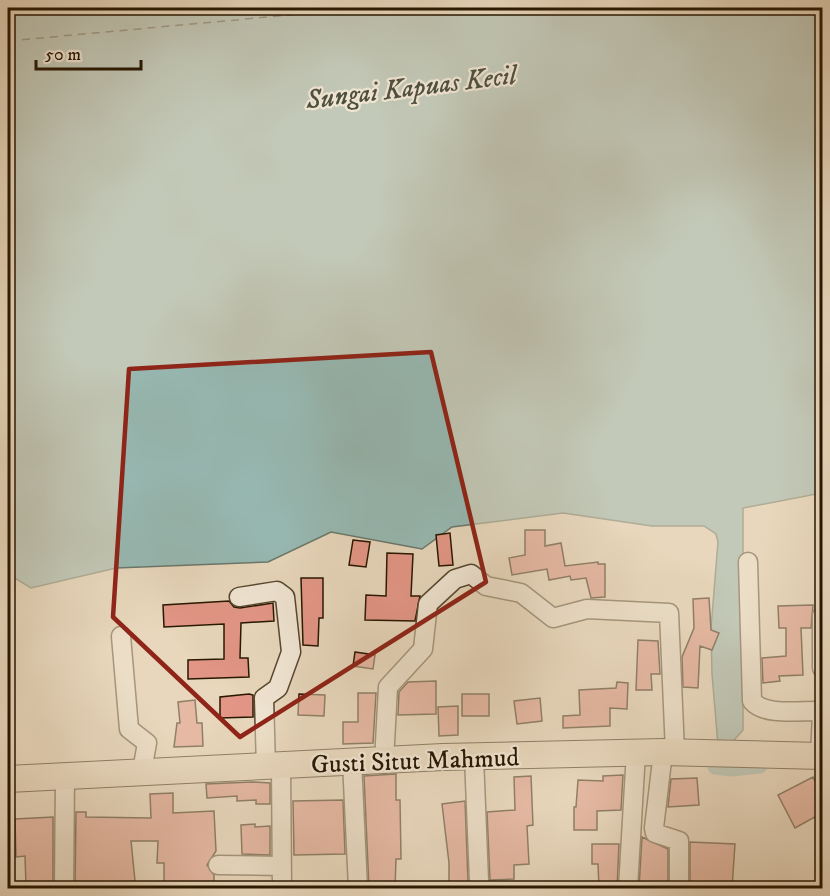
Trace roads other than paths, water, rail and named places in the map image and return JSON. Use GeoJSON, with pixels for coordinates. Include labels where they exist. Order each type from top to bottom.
{"type":"FeatureCollection","features":[{"type":"Feature","properties":{"kind":"highway","name":"Gusti Situt Mahmud"},"geometry":{"type":"LineString","coordinates":[[8,779],[352,761],[636,752],[736,752],[821,756]]}},
{"type":"Feature","properties":{"kind":"street"},"geometry":{"type":"LineString","coordinates":[[748,562],[752,701],[758,708],[768,710],[822,713],[821,756]]}},
{"type":"Feature","properties":{"kind":"street"},"geometry":{"type":"LineString","coordinates":[[384,761],[388,687],[395,677],[419,656],[423,649],[428,604],[455,579],[471,574],[486,586],[521,593],[553,618],[587,609],[669,613],[677,752],[654,828],[655,833],[680,841],[679,888]]}},
{"type":"Feature","properties":{"kind":"street"},"geometry":{"type":"LineString","coordinates":[[239,597],[277,591],[285,597],[291,652],[278,688],[264,698],[274,766],[282,888]]}},
{"type":"Feature","properties":{"kind":"street"},"geometry":{"type":"LineString","coordinates":[[822,616],[822,668]]}},
{"type":"Feature","properties":{"kind":"street"},"geometry":{"type":"LineString","coordinates":[[121,636],[129,729],[147,743],[142,771]]}},
{"type":"Feature","properties":{"kind":"street"},"geometry":{"type":"LineString","coordinates":[[628,888],[636,752]]}},
{"type":"Feature","properties":{"kind":"street"},"geometry":{"type":"LineString","coordinates":[[474,757],[479,881]]}},
{"type":"Feature","properties":{"kind":"street"},"geometry":{"type":"LineString","coordinates":[[352,761],[358,888]]}},
{"type":"Feature","properties":{"kind":"street"},"geometry":{"type":"LineString","coordinates":[[64,888],[65,776]]}},
{"type":"Feature","properties":{"kind":"street"},"geometry":{"type":"LineString","coordinates":[[218,865],[282,866]]}},
{"type":"Feature","properties":{"kind":"water","name":"Sungai Kapuas Kecil"},"geometry":{"type":"Polygon","coordinates":[[[8,8],[822,8],[822,493],[743,508],[743,730],[719,757],[712,674],[711,628],[718,542],[716,534],[704,526],[652,526],[563,513],[452,527],[422,549],[331,532],[268,562],[116,568],[31,588],[8,574],[8,8]]]}},
{"type":"Feature","properties":{"kind":"waterway"},"geometry":{"type":"LineString","coordinates":[[719,757],[715,767],[731,769],[760,766]]}}]}
